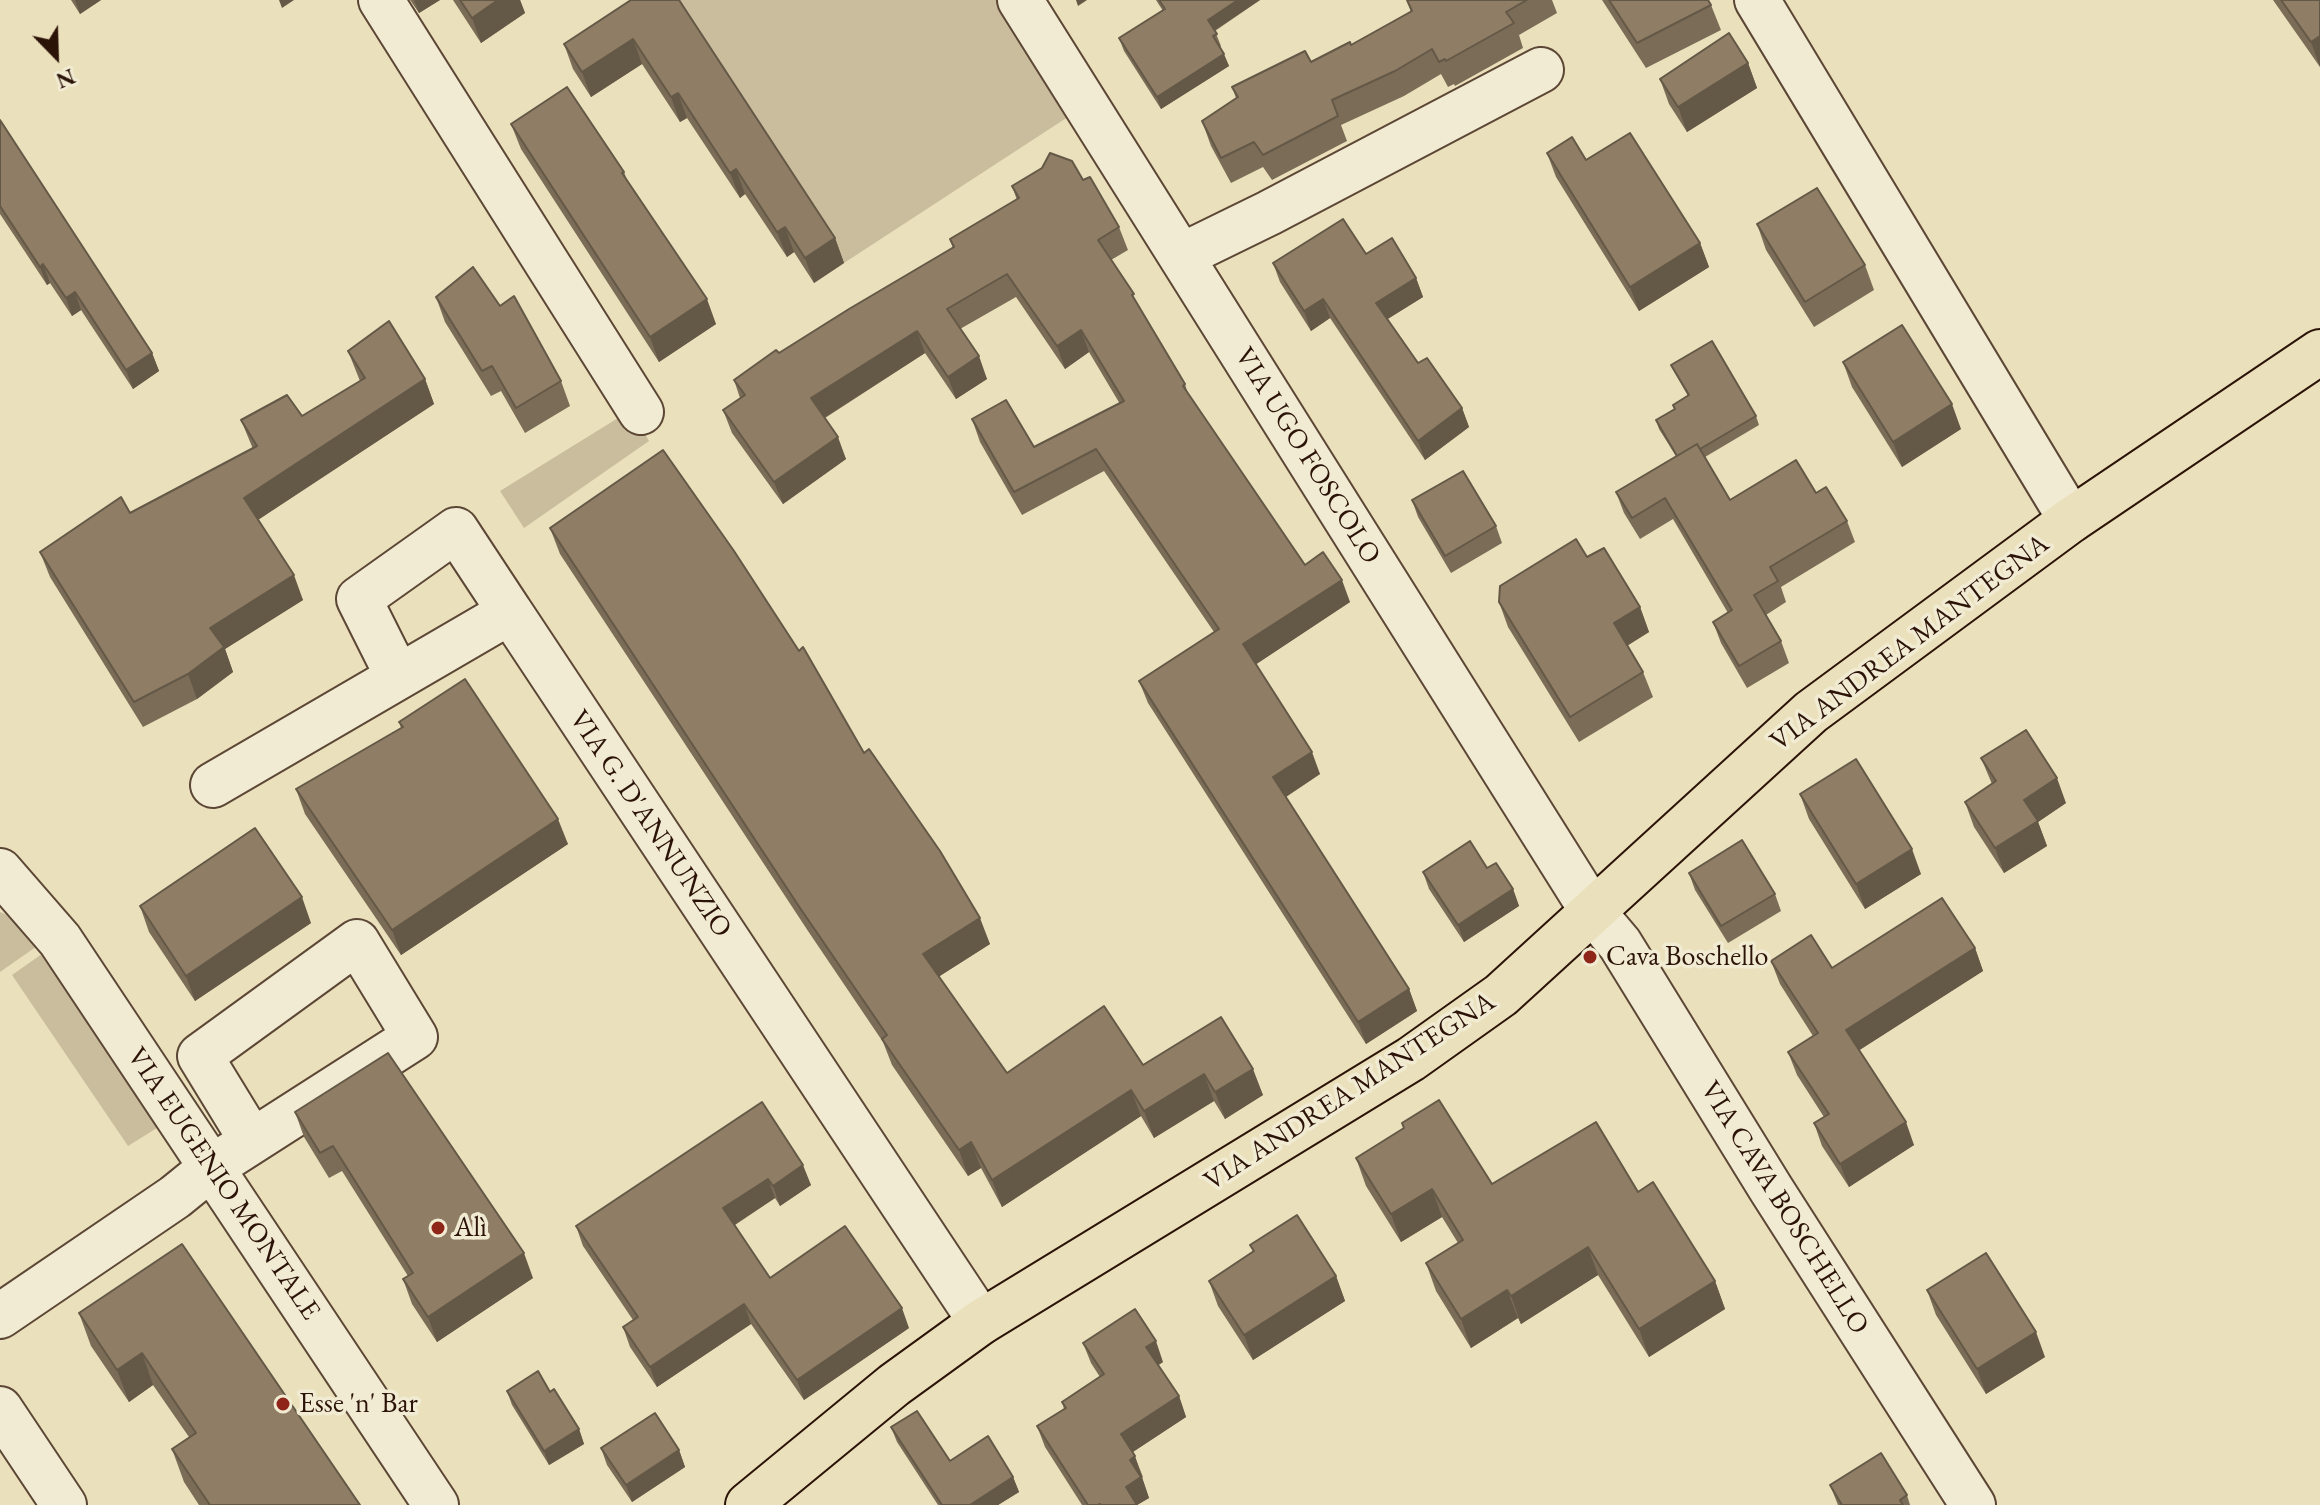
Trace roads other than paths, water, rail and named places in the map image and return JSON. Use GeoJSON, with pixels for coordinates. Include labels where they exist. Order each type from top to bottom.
{"type":"FeatureCollection","features":[{"type":"Feature","properties":{"kind":"main road","name":"VIA ANDREA MANTEGNA"},"geometry":{"type":"LineString","coordinates":[[748,1505],[894,1385],[981,1322],[1411,1059],[1501,995],[1811,712],[2071,520],[2320,352]]}},
{"type":"Feature","properties":{"kind":"street"},"geometry":{"type":"LineString","coordinates":[[381,0],[641,412]]}},
{"type":"Feature","properties":{"kind":"street","name":"VIA UGO FOSCOLO"},"geometry":{"type":"LineString","coordinates":[[1020,0],[1593,912]]}},
{"type":"Feature","properties":{"kind":"street","name":"VIA ANDREA MANTEGNA"},"geometry":{"type":"LineString","coordinates":[[1757,0],[2071,520]]}},
{"type":"Feature","properties":{"kind":"street"},"geometry":{"type":"LineString","coordinates":[[1181,256],[1541,70]]}},
{"type":"Feature","properties":{"kind":"street","name":"VIA G. D'ANNUNZIO"},"geometry":{"type":"LineString","coordinates":[[398,677],[359,599],[456,530],[981,1322]]}},
{"type":"Feature","properties":{"kind":"street"},"geometry":{"type":"LineString","coordinates":[[213,785],[510,612]]}},
{"type":"Feature","properties":{"kind":"street","name":"VIA EUGENIO MONTALE"},"geometry":{"type":"LineString","coordinates":[[0,871],[60,940],[436,1505]]}},
{"type":"Feature","properties":{"kind":"street","name":"VIA CAVA BOSCHELLO"},"geometry":{"type":"LineString","coordinates":[[1593,912],[1620,944],[1771,1189],[1973,1505]]}},
{"type":"Feature","properties":{"kind":"street"},"geometry":{"type":"LineString","coordinates":[[0,1316],[175,1197],[212,1167],[415,1037],[357,942],[200,1056],[252,1141]]}},
{"type":"Feature","properties":{"kind":"street"},"geometry":{"type":"LineString","coordinates":[[0,1409],[64,1505]]}},
{"type":"Feature","properties":{"kind":"place","name":"Cava Boschello"},"geometry":{"type":"Point","coordinates":[1590,957]}},
{"type":"Feature","properties":{"kind":"place","name":"Alì"},"geometry":{"type":"Point","coordinates":[438,1228]}},
{"type":"Feature","properties":{"kind":"place","name":"Esse 'n' Bar"},"geometry":{"type":"Point","coordinates":[283,1404]}}]}
